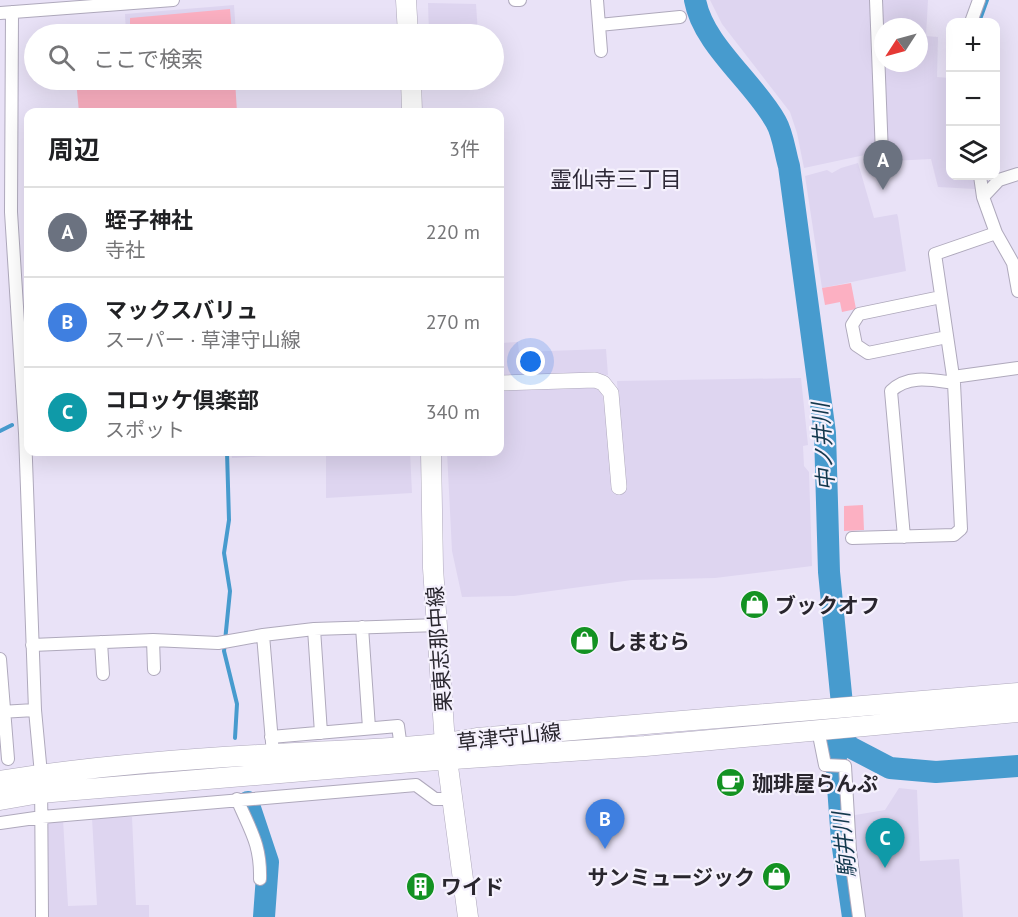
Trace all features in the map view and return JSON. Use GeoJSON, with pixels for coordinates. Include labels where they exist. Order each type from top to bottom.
{"type":"FeatureCollection","features":[{"type":"Feature","properties":{"kind":"main road"},"geometry":{"type":"LineString","coordinates":[[406,0],[407,24]]}},
{"type":"Feature","properties":{"kind":"main road"},"geometry":{"type":"LineString","coordinates":[[411,90],[412,108]]}},
{"type":"Feature","properties":{"kind":"main road","name":"栗東志那中線"},"geometry":{"type":"LineString","coordinates":[[431,456],[433,568],[439,625],[446,752],[450,799],[468,917]]}},
{"type":"Feature","properties":{"kind":"main road","name":"草津守山線"},"geometry":{"type":"LineString","coordinates":[[0,800],[41,784],[272,746],[401,748],[446,752],[488,737],[1018,693]]}},
{"type":"Feature","properties":{"kind":"main road","name":"草津守山線"},"geometry":{"type":"LineString","coordinates":[[0,781],[41,784],[446,752],[822,730],[1018,712]]}},
{"type":"Feature","properties":{"kind":"street"},"geometry":{"type":"LineString","coordinates":[[24,417],[11,212],[6,12],[173,0]]}},
{"type":"Feature","properties":{"kind":"street"},"geometry":{"type":"LineString","coordinates":[[515,0],[520,0]]}},
{"type":"Feature","properties":{"kind":"street"},"geometry":{"type":"LineString","coordinates":[[597,0],[601,51]]}},
{"type":"Feature","properties":{"kind":"street"},"geometry":{"type":"LineString","coordinates":[[876,0],[882,155]]}},
{"type":"Feature","properties":{"kind":"street"},"geometry":{"type":"LineString","coordinates":[[972,18],[979,0]]}},
{"type":"Feature","properties":{"kind":"street"},"geometry":{"type":"LineString","coordinates":[[599,26],[680,17]]}},
{"type":"Feature","properties":{"kind":"street"},"geometry":{"type":"LineString","coordinates":[[983,197],[999,180],[1018,174]]}},
{"type":"Feature","properties":{"kind":"street"},"geometry":{"type":"LineString","coordinates":[[981,180],[983,197],[996,233],[1013,263],[1018,291]]}},
{"type":"Feature","properties":{"kind":"street"},"geometry":{"type":"LineString","coordinates":[[852,538],[954,535],[961,529],[954,380],[935,254],[996,233]]}},
{"type":"Feature","properties":{"kind":"street"},"geometry":{"type":"LineString","coordinates":[[941,297],[859,314],[852,325],[856,345],[868,353],[947,337]]}},
{"type":"Feature","properties":{"kind":"street"},"geometry":{"type":"LineString","coordinates":[[904,537],[891,391],[900,382],[929,379],[954,380],[1018,368]]}},
{"type":"Feature","properties":{"kind":"street"},"geometry":{"type":"LineString","coordinates":[[504,383],[595,380],[603,383],[611,393],[619,487]]}},
{"type":"Feature","properties":{"kind":"street"},"geometry":{"type":"LineString","coordinates":[[26,456],[35,710],[41,784],[42,917]]}},
{"type":"Feature","properties":{"kind":"street"},"geometry":{"type":"LineString","coordinates":[[32,645],[153,640],[218,643],[314,629],[439,625]]}},
{"type":"Feature","properties":{"kind":"street"},"geometry":{"type":"LineString","coordinates":[[362,627],[369,728]]}},
{"type":"Feature","properties":{"kind":"street"},"geometry":{"type":"LineString","coordinates":[[314,629],[321,732]]}},
{"type":"Feature","properties":{"kind":"street"},"geometry":{"type":"LineString","coordinates":[[262,635],[272,746],[321,732],[398,726],[401,748]]}},
{"type":"Feature","properties":{"kind":"street"},"geometry":{"type":"LineString","coordinates":[[153,640],[154,669]]}},
{"type":"Feature","properties":{"kind":"street"},"geometry":{"type":"LineString","coordinates":[[100,642],[103,674]]}},
{"type":"Feature","properties":{"kind":"street"},"geometry":{"type":"LineString","coordinates":[[0,659],[2,712],[8,759]]}},
{"type":"Feature","properties":{"kind":"street"},"geometry":{"type":"LineString","coordinates":[[2,712],[35,710]]}},
{"type":"Feature","properties":{"kind":"street"},"geometry":{"type":"LineString","coordinates":[[822,730],[825,765],[845,766],[850,851],[859,917]]}},
{"type":"Feature","properties":{"kind":"street"},"geometry":{"type":"LineString","coordinates":[[0,823],[42,817],[416,785],[435,799],[450,799]]}},
{"type":"Feature","properties":{"kind":"street"},"geometry":{"type":"LineString","coordinates":[[237,800],[257,840],[261,858],[260,879]]}},
{"type":"Feature","properties":{"kind":"shaded area"},"geometry":{"type":"Polygon","coordinates":[[[710,0],[870,0],[877,147],[874,153],[804,168],[790,112],[722,24],[710,0]]]}},
{"type":"Feature","properties":{"kind":"shaded area"},"geometry":{"type":"Polygon","coordinates":[[[879,0],[928,0],[927,18],[880,18],[879,0]]]}},
{"type":"Feature","properties":{"kind":"shaded area"},"geometry":{"type":"Polygon","coordinates":[[[428,3],[476,4],[477,24],[429,24],[428,3]]]}},
{"type":"Feature","properties":{"kind":"shaded area"},"geometry":{"type":"Polygon","coordinates":[[[234,5],[235,24],[126,24],[125,14],[234,5]]]}},
{"type":"Feature","properties":{"kind":"shaded area"},"geometry":{"type":"Polygon","coordinates":[[[230,9],[231,24],[130,24],[130,18],[230,9]]]}},
{"type":"Feature","properties":{"kind":"shaded area"},"geometry":{"type":"Polygon","coordinates":[[[928,36],[938,37],[937,77],[946,78],[946,180],[974,180],[975,189],[938,187],[931,159],[892,161],[892,151],[887,147],[883,72],[928,72],[928,36]]]}},
{"type":"Feature","properties":{"kind":"shaded area"},"geometry":{"type":"Polygon","coordinates":[[[77,90],[236,90],[237,108],[79,108],[77,90]]]}},
{"type":"Feature","properties":{"kind":"shaded area"},"geometry":{"type":"Polygon","coordinates":[[[858,163],[874,218],[897,214],[906,271],[822,288],[805,176],[827,170],[832,173],[858,163]]]}},
{"type":"Feature","properties":{"kind":"shaded area"},"geometry":{"type":"Polygon","coordinates":[[[851,283],[856,309],[842,312],[840,302],[825,305],[822,288],[851,283]]]}},
{"type":"Feature","properties":{"kind":"shaded area"},"geometry":{"type":"Polygon","coordinates":[[[518,342],[519,352],[606,349],[608,375],[504,377],[504,343],[518,342]]]}},
{"type":"Feature","properties":{"kind":"shaded area"},"geometry":{"type":"Polygon","coordinates":[[[801,378],[808,445],[803,446],[804,466],[809,472],[812,566],[715,578],[632,580],[514,596],[462,597],[452,551],[447,456],[504,456],[504,388],[592,385],[602,393],[610,442],[623,483],[617,381],[801,378]]]}},
{"type":"Feature","properties":{"kind":"shaded area"},"geometry":{"type":"Polygon","coordinates":[[[232,456],[270,456],[232,458],[232,456]]]}},
{"type":"Feature","properties":{"kind":"shaded area"},"geometry":{"type":"Polygon","coordinates":[[[326,456],[410,456],[412,493],[326,498],[326,456]]]}},
{"type":"Feature","properties":{"kind":"shaded area"},"geometry":{"type":"Polygon","coordinates":[[[863,505],[864,530],[844,531],[844,506],[863,505]]]}},
{"type":"Feature","properties":{"kind":"shaded area"},"geometry":{"type":"Polygon","coordinates":[[[899,788],[917,790],[920,861],[959,859],[963,917],[861,917],[849,816],[885,810],[899,788]]]}},
{"type":"Feature","properties":{"kind":"shaded area"},"geometry":{"type":"Polygon","coordinates":[[[132,817],[136,905],[149,905],[149,917],[47,917],[48,820],[63,819],[68,906],[97,905],[92,818],[132,817]]]}},
{"type":"Feature","properties":{"kind":"waterway","name":"中ノ井川"},"geometry":{"type":"LineString","coordinates":[[695,0],[700,17],[718,48],[767,107],[776,122],[789,166],[825,433],[829,572],[846,745]]}},
{"type":"Feature","properties":{"kind":"waterway"},"geometry":{"type":"LineString","coordinates":[[980,18],[987,0]]}},
{"type":"Feature","properties":{"kind":"waterway"},"geometry":{"type":"LineString","coordinates":[[0,431],[12,425]]}},
{"type":"Feature","properties":{"kind":"waterway"},"geometry":{"type":"LineString","coordinates":[[227,456],[229,520],[224,553],[230,591],[224,651],[237,704],[235,738]]}},
{"type":"Feature","properties":{"kind":"waterway","name":"中ノ井川"},"geometry":{"type":"LineString","coordinates":[[846,745],[890,768],[936,772],[1018,766]]}},
{"type":"Feature","properties":{"kind":"waterway","name":"駒井川"},"geometry":{"type":"LineString","coordinates":[[841,746],[835,746],[842,841],[853,917]]}},
{"type":"Feature","properties":{"kind":"waterway"},"geometry":{"type":"LineString","coordinates":[[248,802],[268,862],[264,917]]}},
{"type":"Feature","properties":{"kind":"place","name":"蛭子神社"},"geometry":{"type":"Point","coordinates":[883,190]}},
{"type":"Feature","properties":{"kind":"place","name":"ブックオフ"},"geometry":{"type":"Point","coordinates":[754,605]}},
{"type":"Feature","properties":{"kind":"place","name":"しまむら"},"geometry":{"type":"Point","coordinates":[585,641]}},
{"type":"Feature","properties":{"kind":"place","name":"珈琲屋らんぷ"},"geometry":{"type":"Point","coordinates":[731,783]}},
{"type":"Feature","properties":{"kind":"place","name":"マックスバリュ"},"geometry":{"type":"Point","coordinates":[605,849]}},
{"type":"Feature","properties":{"kind":"place","name":"コロッケ倶楽部"},"geometry":{"type":"Point","coordinates":[885,868]}},
{"type":"Feature","properties":{"kind":"place","name":"サンミュージック"},"geometry":{"type":"Point","coordinates":[776,877]}},
{"type":"Feature","properties":{"kind":"place","name":"ワイド"},"geometry":{"type":"Point","coordinates":[420,886]}},
{"type":"Feature","properties":{"kind":"district","name":"霊仙寺三丁目"},"geometry":{"type":"Point","coordinates":[616,179]}}]}
